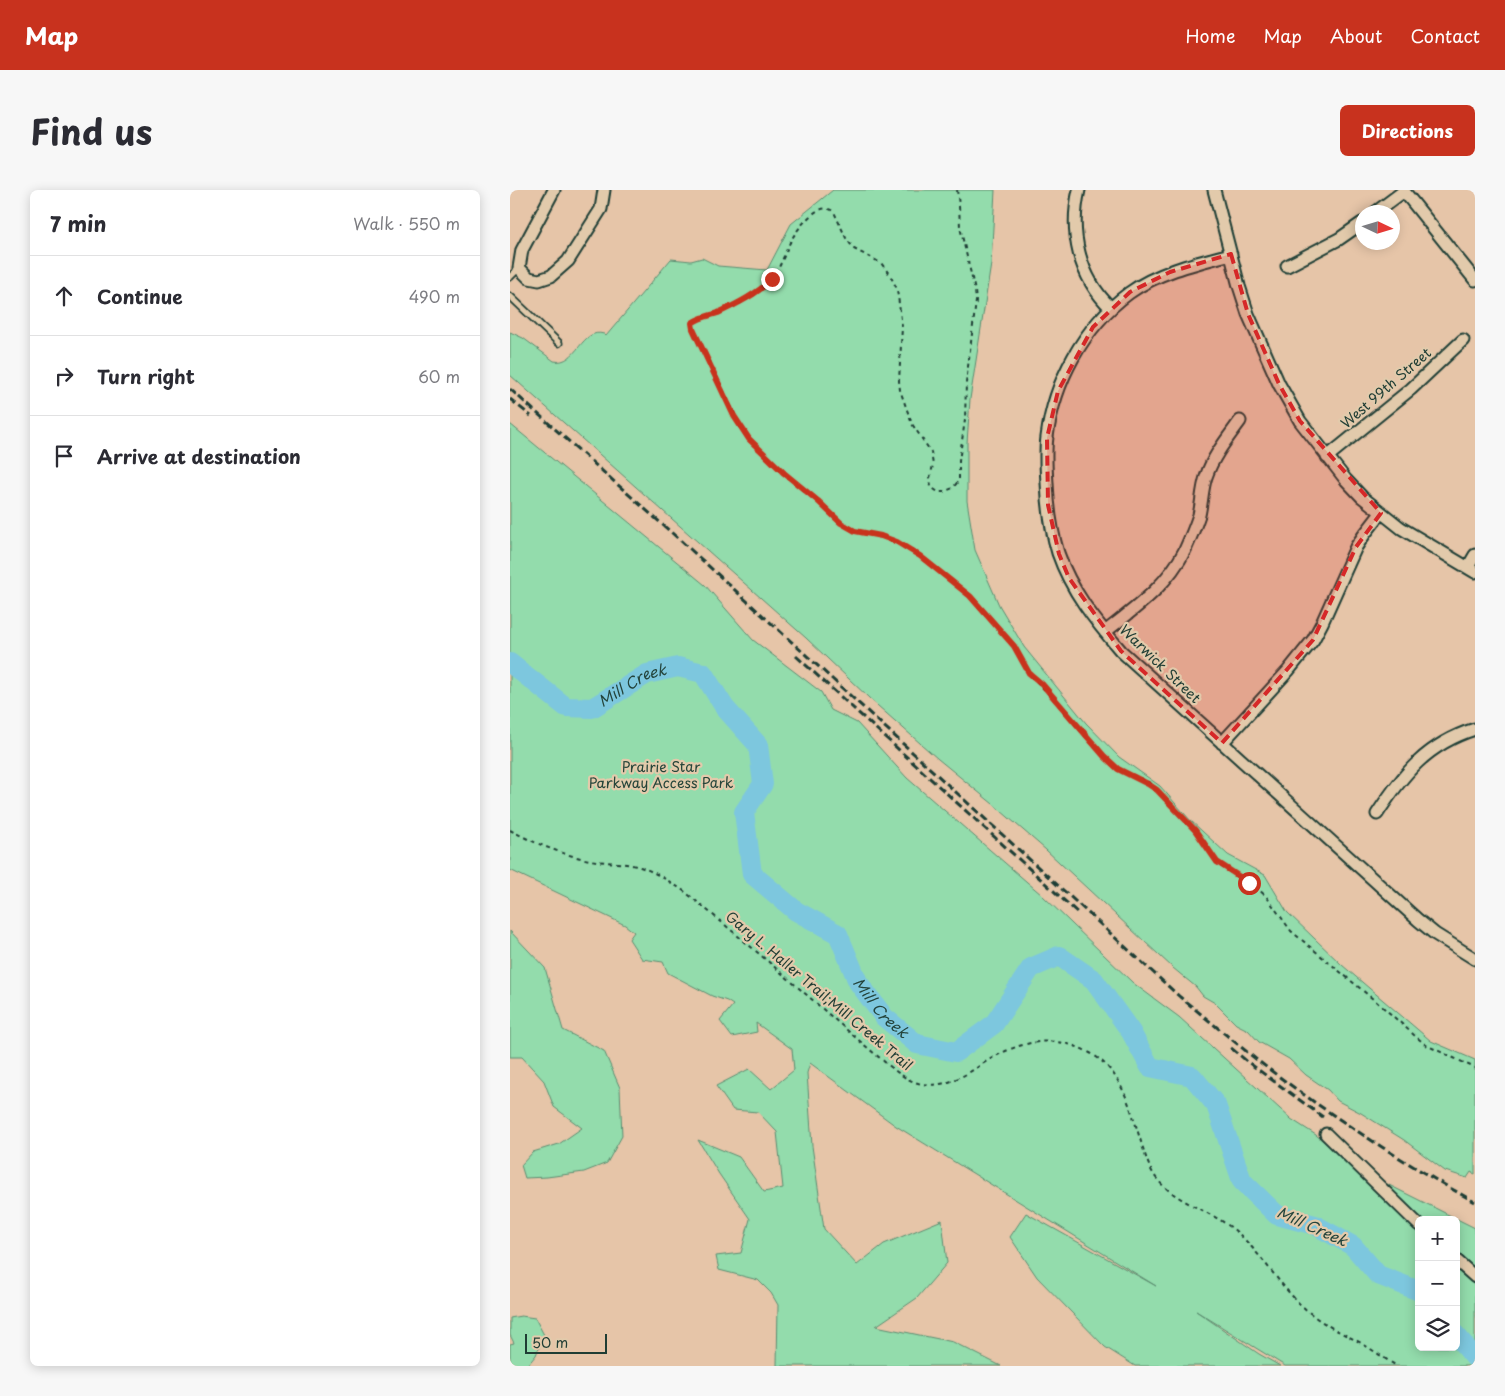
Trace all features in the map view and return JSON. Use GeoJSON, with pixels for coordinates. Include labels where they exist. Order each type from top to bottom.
{"type":"FeatureCollection","features":[{"type":"Feature","properties":{"kind":"street"},"geometry":{"type":"LineString","coordinates":[[554,190],[522,250],[519,268],[528,278],[540,280],[551,276],[568,261],[601,209],[604,190]]}},
{"type":"Feature","properties":{"kind":"street"},"geometry":{"type":"LineString","coordinates":[[1079,190],[1076,202],[1076,242],[1089,282],[1111,308]]}},
{"type":"Feature","properties":{"kind":"street"},"geometry":{"type":"LineString","coordinates":[[1214,190],[1248,314],[1280,384],[1300,421],[1346,480],[1381,513],[1401,528],[1471,570],[1475,555]]}},
{"type":"Feature","properties":{"kind":"street"},"geometry":{"type":"LineString","coordinates":[[1385,205],[1403,190],[1475,280]]}},
{"type":"Feature","properties":{"kind":"street"},"geometry":{"type":"LineString","coordinates":[[1287,266],[1339,239],[1355,228]]}},
{"type":"Feature","properties":{"kind":"street","name":"Warwick Street"},"geometry":{"type":"LineString","coordinates":[[1231,254],[1170,272],[1130,292],[1093,327],[1066,370],[1051,416],[1046,460],[1048,505],[1052,530],[1059,554],[1078,596],[1121,652],[1418,920],[1436,934],[1474,957]]}},
{"type":"Feature","properties":{"kind":"street","name":"West 99th Street"},"geometry":{"type":"LineString","coordinates":[[1327,457],[1411,389],[1463,340]]}},
{"type":"Feature","properties":{"kind":"street"},"geometry":{"type":"LineString","coordinates":[[1105,632],[1147,599],[1174,569],[1193,533],[1206,477],[1220,448],[1240,421]]}},
{"type":"Feature","properties":{"kind":"street"},"geometry":{"type":"LineString","coordinates":[[1222,743],[1288,671],[1312,640],[1322,623],[1356,547],[1381,513]]}},
{"type":"Feature","properties":{"kind":"street"},"geometry":{"type":"LineString","coordinates":[[1377,814],[1395,787],[1422,757],[1456,736],[1475,729]]}},
{"type":"Feature","properties":{"kind":"street"},"geometry":{"type":"LineString","coordinates":[[1326,1134],[1415,1220]]}},
{"type":"Feature","properties":{"kind":"street"},"geometry":{"type":"LineString","coordinates":[[1457,1261],[1475,1277]]}},
{"type":"Feature","properties":{"kind":"lane"},"geometry":{"type":"LineString","coordinates":[[510,277],[519,268]]}},
{"type":"Feature","properties":{"kind":"lane"},"geometry":{"type":"LineString","coordinates":[[510,296],[559,343]]}},
{"type":"Feature","properties":{"kind":"path"},"geometry":{"type":"LineString","coordinates":[[957,190],[960,227],[976,301],[966,384],[960,475],[956,485],[943,492],[938,492],[931,487],[930,478],[933,465],[931,452],[912,424],[900,390],[902,327],[898,296],[890,275],[881,264],[854,249],[831,209],[826,208],[814,213],[804,224],[793,237],[778,269],[765,286],[734,305],[692,323],[693,329],[741,428],[749,439],[784,473],[841,523],[855,531],[881,536],[897,542],[920,556],[970,596],[1014,646],[1029,673],[1088,739],[1118,769],[1157,790],[1198,834],[1217,862],[1266,896],[1292,930],[1426,1045],[1475,1068]]}},
{"type":"Feature","properties":{"kind":"path","name":"Gary L. Haller Trail;Mill Creek Trail"},"geometry":{"type":"LineString","coordinates":[[510,830],[574,856],[594,861],[641,867],[660,876],[684,891],[849,1032],[904,1076],[916,1083],[932,1085],[949,1082],[966,1075],[1003,1052],[1038,1041],[1063,1042],[1090,1053],[1102,1061],[1119,1081],[1131,1110],[1148,1164],[1157,1178],[1174,1193],[1219,1219],[1243,1238],[1255,1249],[1292,1296],[1318,1320],[1371,1349],[1397,1366]]}},
{"type":"Feature","properties":{"kind":"highlighted area"},"geometry":{"type":"Polygon","coordinates":[[[1231,254],[1248,314],[1279,384],[1300,421],[1381,513],[1356,547],[1313,640],[1222,743],[1121,651],[1069,578],[1059,554],[1048,505],[1047,438],[1058,391],[1093,327],[1130,292],[1170,272],[1231,254]]]}},
{"type":"Feature","properties":{"kind":"green space"},"geometry":{"type":"Polygon","coordinates":[[[833,190],[995,190],[991,264],[970,399],[967,443],[967,501],[975,550],[999,605],[1024,647],[1086,723],[1119,757],[1160,786],[1190,820],[1228,855],[1265,875],[1287,912],[1342,965],[1431,1041],[1475,1060],[1475,1174],[1471,1172],[1467,1178],[1445,1171],[1404,1140],[1338,1101],[1328,1090],[1306,1075],[1289,1059],[1259,1042],[1248,1030],[1236,1024],[1215,1003],[1203,996],[1196,987],[1046,850],[869,698],[806,638],[510,375],[510,332],[523,338],[554,361],[562,361],[574,353],[590,336],[596,333],[606,336],[671,259],[691,261],[702,258],[718,266],[767,270],[791,224],[833,190]]]}},
{"type":"Feature","properties":{"kind":"green space","name":"Prairie Star Parkway Access Park"},"geometry":{"type":"Polygon","coordinates":[[[510,424],[705,585],[753,640],[821,692],[831,710],[857,723],[907,778],[1042,895],[1133,983],[1179,1017],[1291,1119],[1316,1135],[1351,1164],[1415,1228],[1415,1351],[1460,1351],[1460,1272],[1475,1285],[1475,1366],[1285,1366],[1196,1311],[1280,1366],[1135,1366],[1105,1347],[1037,1277],[1010,1237],[1026,1213],[1156,1286],[896,1126],[810,1063],[807,1073],[812,1146],[824,1229],[857,1265],[884,1244],[942,1220],[947,1263],[917,1298],[876,1326],[953,1342],[1001,1366],[777,1366],[778,1305],[771,1293],[758,1280],[719,1270],[716,1256],[741,1253],[750,1219],[698,1140],[739,1157],[764,1192],[783,1188],[777,1132],[758,1112],[733,1110],[716,1086],[749,1069],[771,1089],[794,1070],[792,1049],[756,1023],[757,1032],[732,1037],[720,1021],[733,1005],[668,973],[663,962],[642,959],[629,939],[634,932],[625,925],[510,870],[510,424]]]}},
{"type":"Feature","properties":{"kind":"green space"},"geometry":{"type":"Polygon","coordinates":[[[510,931],[545,968],[563,1030],[604,1051],[620,1088],[622,1136],[607,1163],[584,1172],[525,1178],[521,1165],[533,1152],[559,1144],[582,1128],[554,1107],[544,1081],[522,1057],[510,1057],[510,931]]]}},
{"type":"Feature","properties":{"kind":"green space"},"geometry":{"type":"Polygon","coordinates":[[[1361,1171],[1451,1216],[1418,1216],[1361,1171]]]}},
{"type":"Feature","properties":{"kind":"green space"},"geometry":{"type":"Polygon","coordinates":[[[1460,1220],[1475,1228],[1475,1268],[1460,1255],[1460,1220]]]}},
{"type":"Feature","properties":{"kind":"green space"},"geometry":{"type":"Polygon","coordinates":[[[521,1316],[535,1318],[544,1335],[536,1355],[527,1366],[510,1366],[510,1344],[514,1343],[510,1335],[510,1318],[521,1316]]]}},
{"type":"Feature","properties":{"kind":"waterway","name":"Mill Creek"},"geometry":{"type":"LineString","coordinates":[[510,663],[566,707],[592,708],[647,674],[678,667],[703,673],[725,708],[758,745],[763,784],[744,812],[752,874],[796,911],[838,934],[858,982],[884,1017],[917,1044],[956,1052],[994,1024],[1031,968],[1059,956],[1094,980],[1131,1032],[1150,1067],[1192,1076],[1216,1105],[1242,1181],[1277,1215],[1315,1225],[1353,1246],[1378,1275],[1415,1289]]}},
{"type":"Feature","properties":{"kind":"waterway","name":"Mill Creek"},"geometry":{"type":"LineString","coordinates":[[1460,1340],[1475,1358]]}},
{"type":"Feature","properties":{"kind":"railway"},"geometry":{"type":"LineString","coordinates":[[510,389],[690,549],[1180,997],[1257,1060],[1309,1099],[1391,1153],[1475,1202]]}},
{"type":"Feature","properties":{"kind":"railway"},"geometry":{"type":"LineString","coordinates":[[510,399],[531,416]]}},
{"type":"Feature","properties":{"kind":"railway"},"geometry":{"type":"LineString","coordinates":[[796,656],[1079,914]]}},
{"type":"Feature","properties":{"kind":"railway"},"geometry":{"type":"LineString","coordinates":[[1231,1048],[1323,1117]]}},
{"type":"Feature","properties":{"kind":"route"},"geometry":{"type":"LineString","coordinates":[[772,279],[756,293],[734,305],[692,323],[693,329],[734,416],[749,439],[784,473],[804,488],[841,523],[855,531],[881,536],[897,542],[920,556],[970,596],[1014,646],[1029,673],[1042,684],[1104,756],[1118,769],[1157,790],[1202,838],[1212,857],[1224,868],[1249,883]]}}]}
